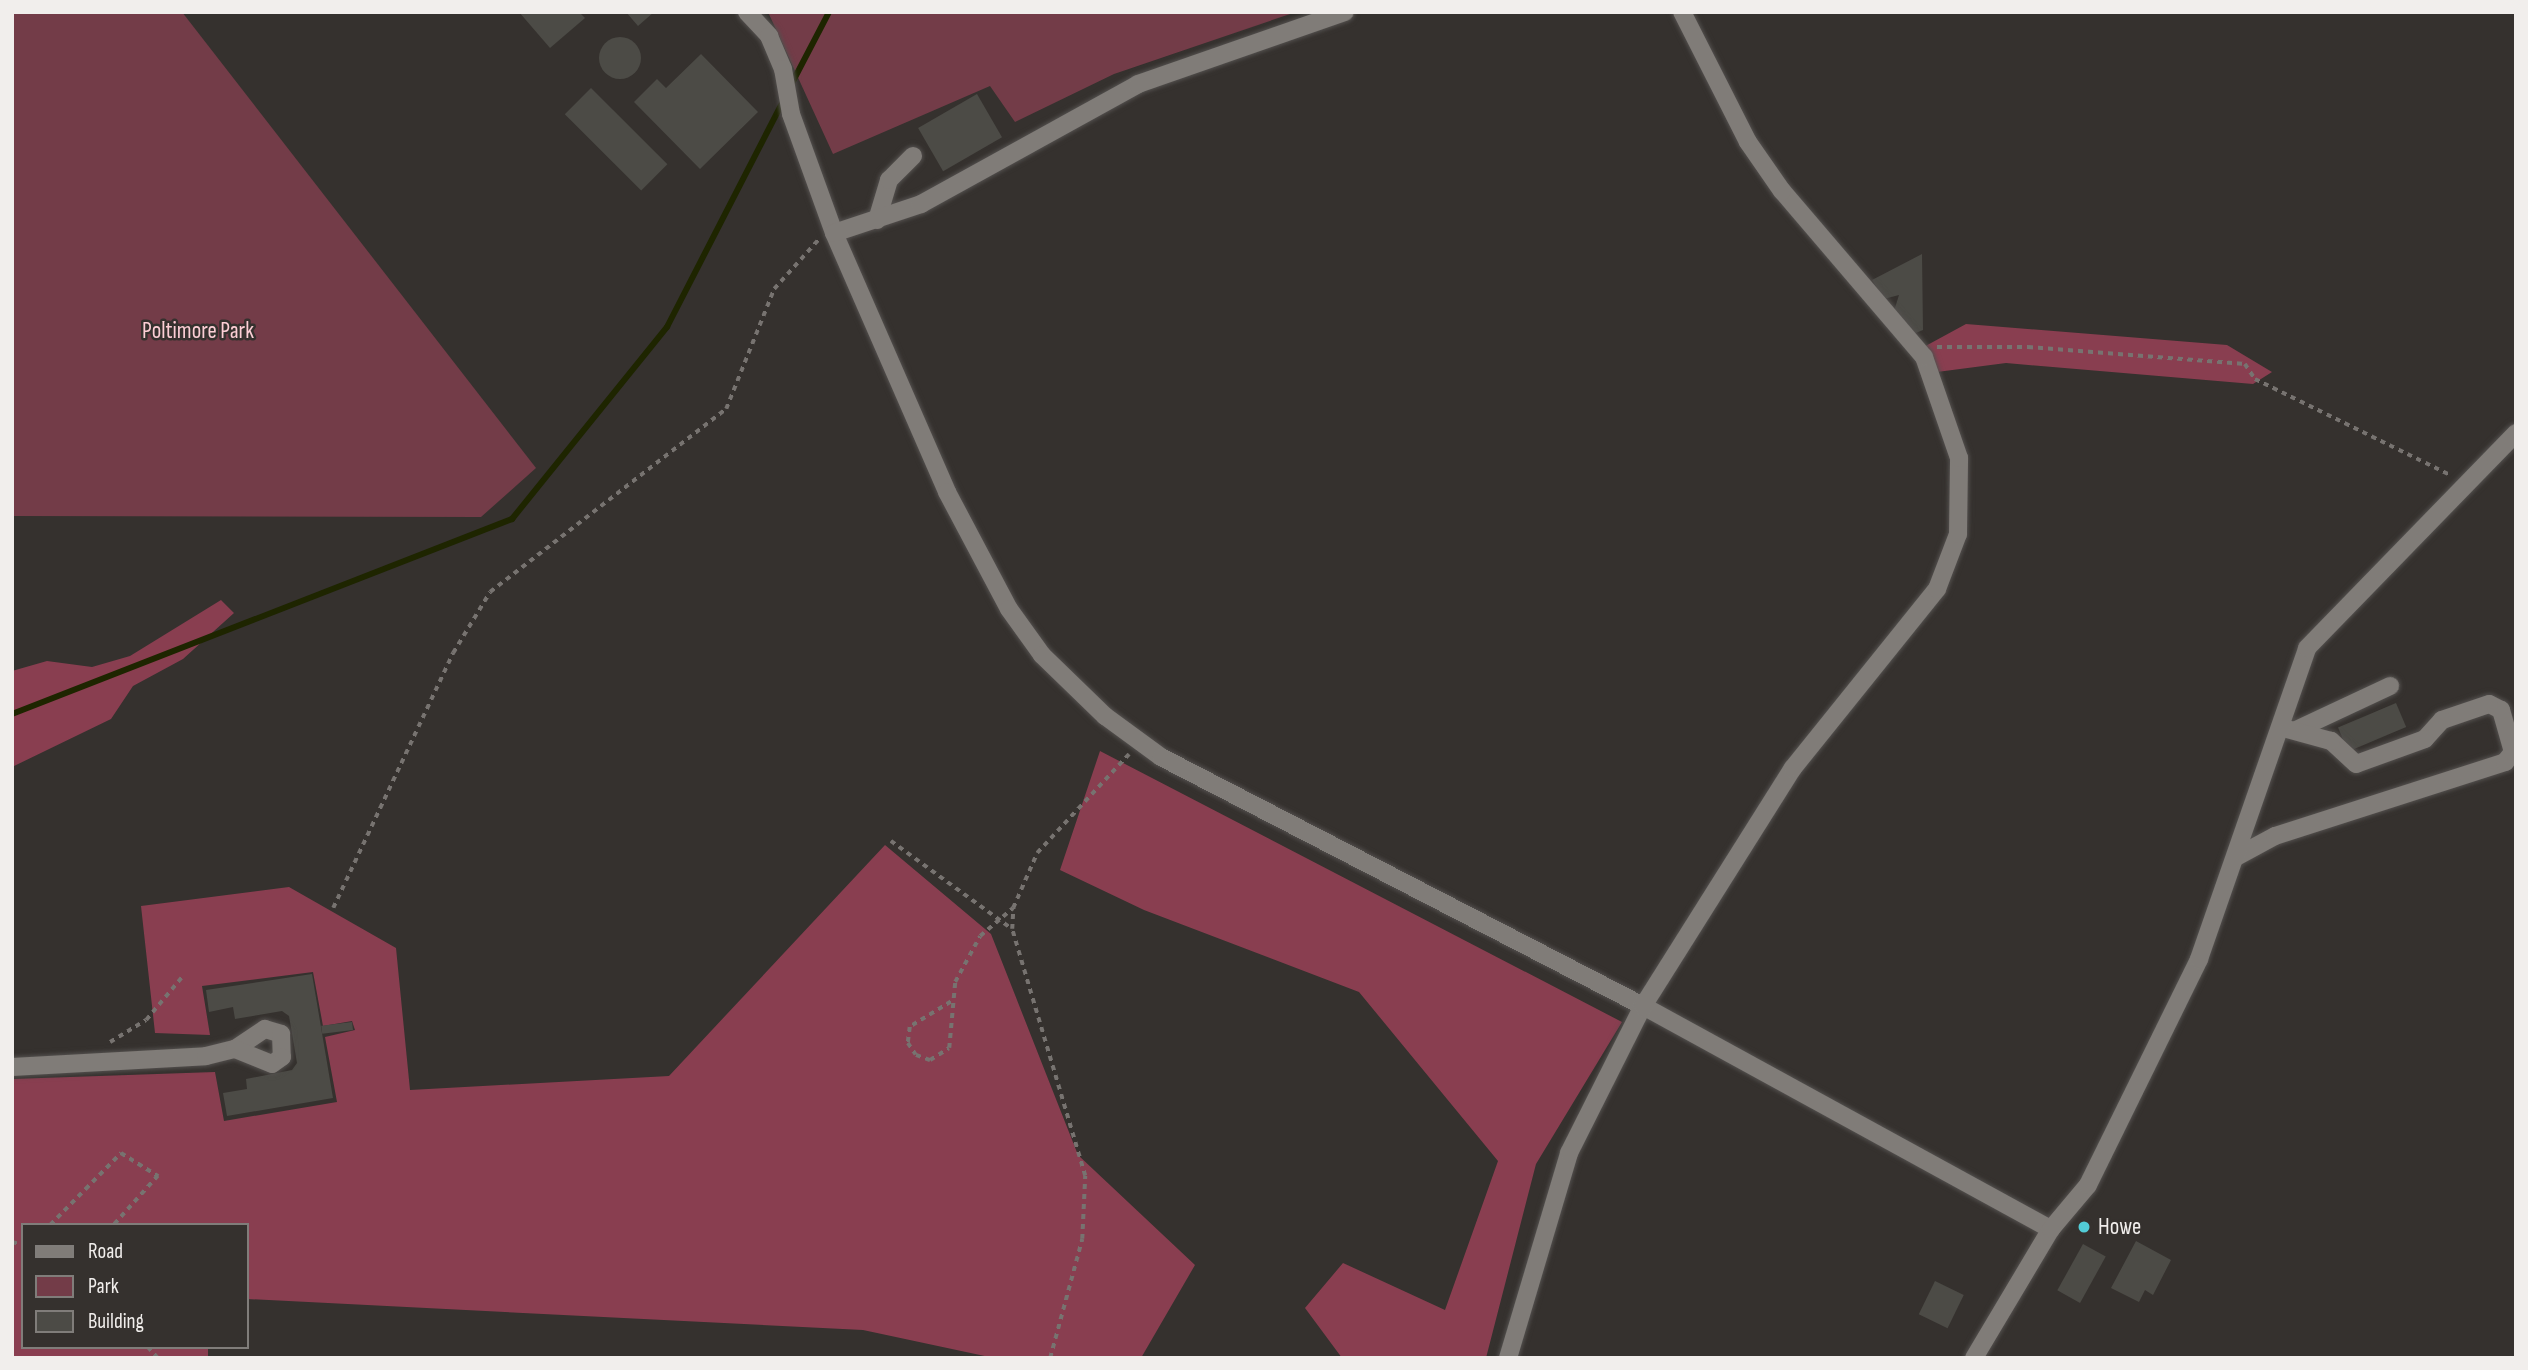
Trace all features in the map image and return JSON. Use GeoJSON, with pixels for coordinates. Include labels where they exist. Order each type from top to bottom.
{"type":"FeatureCollection","features":[{"type":"Feature","properties":{"kind":"street"},"geometry":{"type":"LineString","coordinates":[[747,12],[769,36],[783,69],[791,114],[835,233],[947,492],[1009,609],[1042,654],[1140,743],[1643,1006],[2051,1228]]}},
{"type":"Feature","properties":{"kind":"street"},"geometry":{"type":"LineString","coordinates":[[835,233],[921,204],[1138,85],[1345,12]]}},
{"type":"Feature","properties":{"kind":"street"},"geometry":{"type":"LineString","coordinates":[[1508,1358],[1569,1153],[1643,1006],[1793,768],[1937,589],[1958,534],[1959,458],[1924,357],[1782,191],[1748,142],[1682,12]]}},
{"type":"Feature","properties":{"kind":"street"},"geometry":{"type":"LineString","coordinates":[[877,220],[889,180],[913,156]]}},
{"type":"Feature","properties":{"kind":"street"},"geometry":{"type":"LineString","coordinates":[[1974,1358],[2051,1228],[2088,1185],[2199,959],[2236,857],[2289,729],[2307,648],[2471,486],[2516,433]]}},
{"type":"Feature","properties":{"kind":"street"},"geometry":{"type":"LineString","coordinates":[[2289,729],[2390,686]]}},
{"type":"Feature","properties":{"kind":"street"},"geometry":{"type":"LineString","coordinates":[[2236,857],[2275,836],[2505,762],[2513,752],[2501,710],[2489,704],[2442,720],[2425,739],[2357,764],[2331,741],[2289,729]]}},
{"type":"Feature","properties":{"kind":"street"},"geometry":{"type":"LineString","coordinates":[[12,1067],[206,1056],[235,1049]]}},
{"type":"Feature","properties":{"kind":"path"},"geometry":{"type":"LineString","coordinates":[[332,908],[453,653],[490,592],[726,409],[774,289],[797,256],[835,233]]}},
{"type":"Feature","properties":{"kind":"path"},"geometry":{"type":"LineString","coordinates":[[1924,357],[1942,343],[2245,364],[2255,379],[2471,486]]}},
{"type":"Feature","properties":{"kind":"path"},"geometry":{"type":"LineString","coordinates":[[1051,1358],[1082,1240],[1085,1176],[1012,929],[1013,908],[1037,853],[1140,743]]}},
{"type":"Feature","properties":{"kind":"path"},"geometry":{"type":"LineString","coordinates":[[891,841],[1012,929]]}},
{"type":"Feature","properties":{"kind":"path"},"geometry":{"type":"LineString","coordinates":[[951,1002],[910,1027],[908,1043],[916,1055],[930,1060],[949,1048],[951,1002],[970,951],[999,919],[1013,908]]}},
{"type":"Feature","properties":{"kind":"path"},"geometry":{"type":"LineString","coordinates":[[98,1048],[146,1020],[182,977]]}},
{"type":"Feature","properties":{"kind":"path"},"geometry":{"type":"LineString","coordinates":[[52,1223],[121,1153],[158,1176],[116,1223]]}},
{"type":"Feature","properties":{"kind":"green space","name":"Poltimore Park"},"geometry":{"type":"Polygon","coordinates":[[[12,12],[182,12],[536,468],[481,517],[12,516],[12,12]]]}},
{"type":"Feature","properties":{"kind":"green space"},"geometry":{"type":"Polygon","coordinates":[[[768,12],[1296,12],[1114,74],[1015,122],[990,86],[833,154],[768,12]]]}},
{"type":"Feature","properties":{"kind":"shaded area"},"geometry":{"type":"Polygon","coordinates":[[[1966,324],[2227,345],[2272,372],[2253,384],[2006,363],[1937,372],[1920,349],[1966,324]]]}},
{"type":"Feature","properties":{"kind":"shaded area"},"geometry":{"type":"Polygon","coordinates":[[[221,600],[234,613],[183,659],[133,686],[111,719],[12,767],[12,671],[47,661],[92,667],[130,656],[221,600]]]}},
{"type":"Feature","properties":{"kind":"shaded area"},"geometry":{"type":"Polygon","coordinates":[[[1100,751],[1622,1022],[1536,1164],[1486,1358],[1342,1358],[1305,1308],[1343,1263],[1445,1310],[1498,1161],[1359,992],[1144,910],[1060,870],[1100,751]]]}},
{"type":"Feature","properties":{"kind":"shaded area"},"geometry":{"type":"Polygon","coordinates":[[[885,845],[991,934],[1078,1155],[1195,1265],[1141,1358],[994,1358],[863,1330],[248,1299],[248,1223],[21,1223],[21,1349],[208,1349],[208,1358],[12,1358],[12,1079],[215,1072],[224,1121],[337,1102],[325,1037],[355,1030],[352,1021],[323,1026],[313,972],[202,986],[210,1035],[155,1033],[141,906],[289,887],[396,948],[410,1090],[669,1076],[885,845]]]}},
{"type":"Feature","properties":{"kind":"building"},"geometry":{"type":"Polygon","coordinates":[[[519,12],[579,12],[585,18],[550,48],[519,12]]]}},
{"type":"Feature","properties":{"kind":"building"},"geometry":{"type":"Polygon","coordinates":[[[626,12],[654,12],[638,26],[626,12]]]}},
{"type":"Feature","properties":{"kind":"building"},"geometry":{"type":"Polygon","coordinates":[[[620,37],[635,43],[641,58],[635,73],[620,79],[605,73],[599,58],[605,43],[620,37]]]}},
{"type":"Feature","properties":{"kind":"building"},"geometry":{"type":"Polygon","coordinates":[[[701,54],[758,112],[700,169],[634,102],[657,79],[666,88],[701,54]]]}},
{"type":"Feature","properties":{"kind":"building"},"geometry":{"type":"Polygon","coordinates":[[[591,88],[667,164],[641,191],[565,114],[591,88]]]}},
{"type":"Feature","properties":{"kind":"building"},"geometry":{"type":"Polygon","coordinates":[[[977,94],[1002,137],[943,171],[918,128],[977,94]]]}},
{"type":"Feature","properties":{"kind":"building"},"geometry":{"type":"Polygon","coordinates":[[[1922,254],[1923,330],[1911,335],[1893,314],[1899,295],[1884,299],[1872,280],[1922,254]]]}},
{"type":"Feature","properties":{"kind":"building"},"geometry":{"type":"Polygon","coordinates":[[[2396,703],[2406,727],[2348,752],[2338,728],[2396,703]]]}},
{"type":"Feature","properties":{"kind":"building"},"geometry":{"type":"Polygon","coordinates":[[[312,974],[333,1098],[227,1116],[223,1093],[247,1089],[246,1079],[292,1070],[297,1063],[289,1016],[282,1011],[235,1019],[233,1007],[209,1012],[206,990],[312,974]]]}},
{"type":"Feature","properties":{"kind":"building"},"geometry":{"type":"Polygon","coordinates":[[[352,1022],[353,1030],[322,1034],[321,1026],[352,1022]]]}},
{"type":"Feature","properties":{"kind":"building"},"geometry":{"type":"Polygon","coordinates":[[[2136,1241],[2171,1260],[2153,1295],[2145,1290],[2139,1302],[2111,1288],[2136,1241]]]}},
{"type":"Feature","properties":{"kind":"building"},"geometry":{"type":"Polygon","coordinates":[[[2083,1244],[2106,1257],[2080,1303],[2057,1290],[2083,1244]]]}},
{"type":"Feature","properties":{"kind":"building"},"geometry":{"type":"Polygon","coordinates":[[[1935,1281],[1964,1295],[1948,1328],[1919,1314],[1935,1281]]]}},
{"type":"Feature","properties":{"kind":"waterway"},"geometry":{"type":"LineString","coordinates":[[791,85],[829,12]]}},
{"type":"Feature","properties":{"kind":"waterway"},"geometry":{"type":"LineString","coordinates":[[12,714],[512,519],[667,327],[783,101]]}},
{"type":"Feature","properties":{"kind":"place","name":"Howe"},"geometry":{"type":"Point","coordinates":[2084,1227]}}]}
